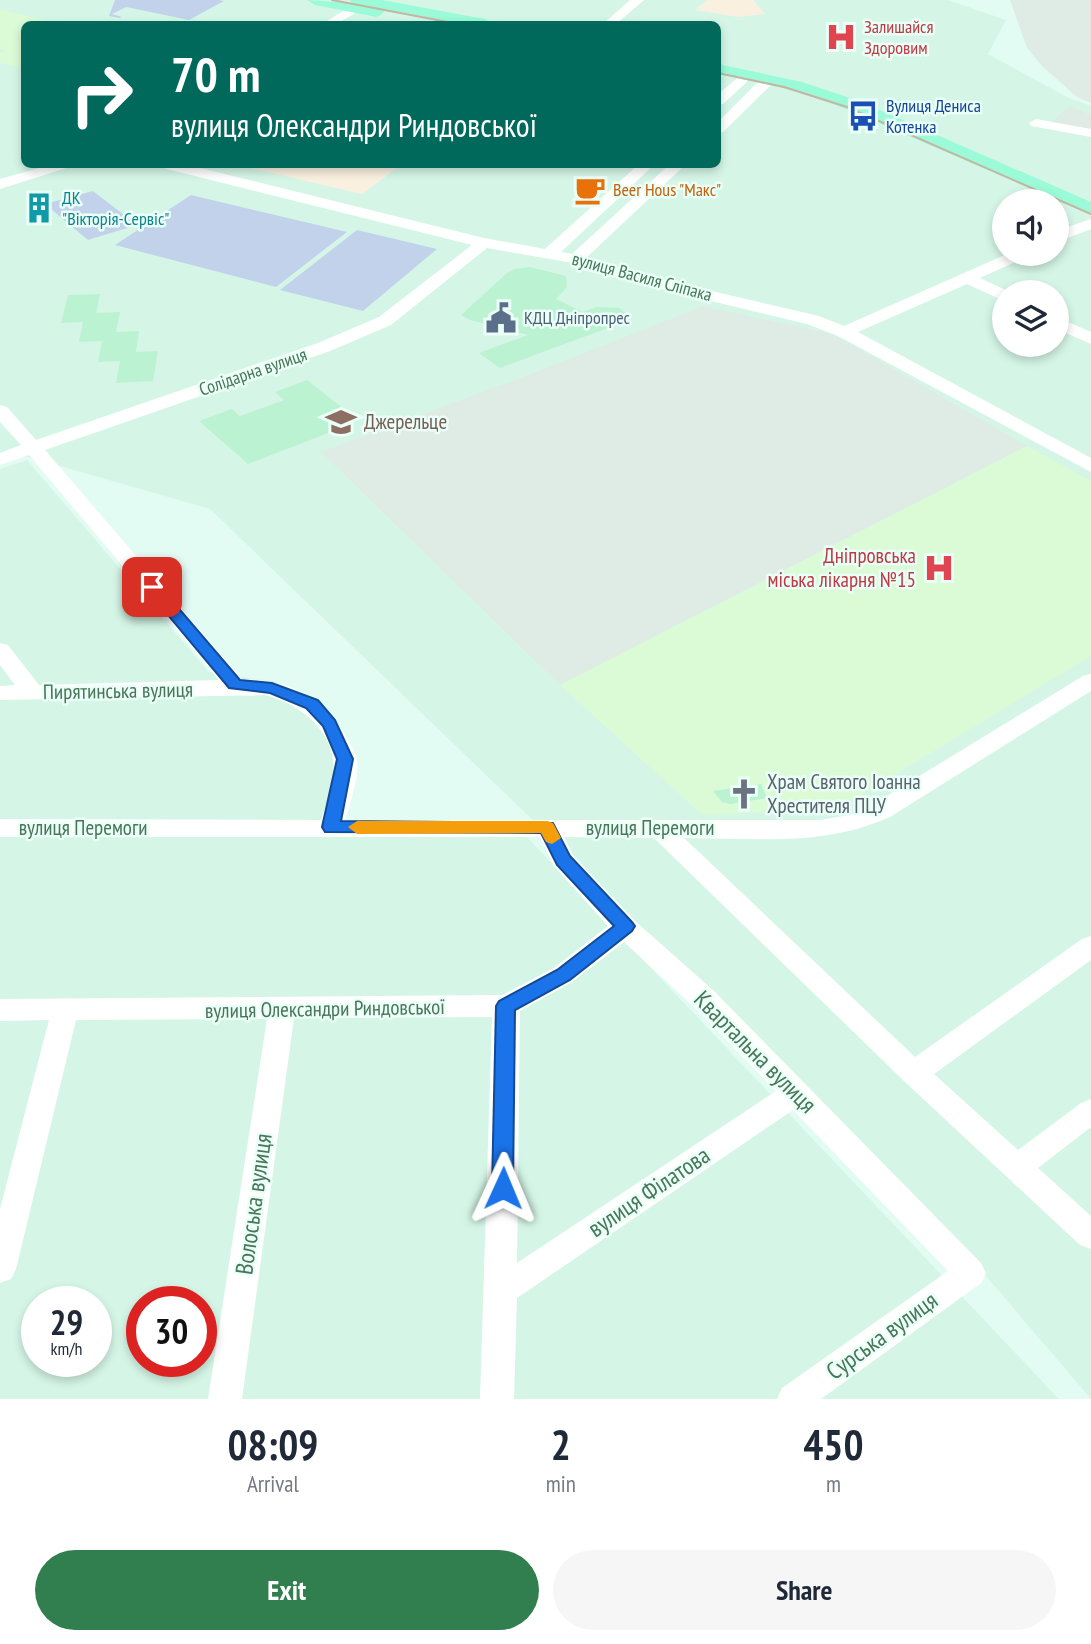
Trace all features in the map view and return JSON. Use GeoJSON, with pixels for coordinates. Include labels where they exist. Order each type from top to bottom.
{"type":"FeatureCollection","features":[{"type":"Feature","properties":{"kind":"main road"},"geometry":{"type":"LineString","coordinates":[[315,0],[363,2],[468,21]]}},
{"type":"Feature","properties":{"kind":"main road"},"geometry":{"type":"LineString","coordinates":[[363,2],[430,21]]}},
{"type":"Feature","properties":{"kind":"main road"},"geometry":{"type":"LineString","coordinates":[[721,70],[742,79]]}},
{"type":"Feature","properties":{"kind":"main road"},"geometry":{"type":"LineString","coordinates":[[721,79],[764,83],[853,104],[1091,209]]}},
{"type":"Feature","properties":{"kind":"main road"},"geometry":{"type":"LineString","coordinates":[[764,83],[840,111],[1017,189]]}},
{"type":"Feature","properties":{"kind":"main road"},"geometry":{"type":"LineString","coordinates":[[1069,213],[1091,223]]}},
{"type":"Feature","properties":{"kind":"street"},"geometry":{"type":"LineString","coordinates":[[613,21],[638,0]]}},
{"type":"Feature","properties":{"kind":"street"},"geometry":{"type":"LineString","coordinates":[[333,21],[363,2]]}},
{"type":"Feature","properties":{"kind":"street"},"geometry":{"type":"LineString","coordinates":[[721,99],[742,79]]}},
{"type":"Feature","properties":{"kind":"street"},"geometry":{"type":"LineString","coordinates":[[721,125],[764,83]]}},
{"type":"Feature","properties":{"kind":"street"},"geometry":{"type":"LineString","coordinates":[[1036,123],[1091,133]]}},
{"type":"Feature","properties":{"kind":"street"},"geometry":{"type":"LineString","coordinates":[[0,170],[6,182],[57,168]]}},
{"type":"Feature","properties":{"kind":"street","name":"вулиця Василя Сліпака"},"geometry":{"type":"LineString","coordinates":[[180,168],[484,243],[576,259],[616,273],[813,320],[844,332],[1091,466]]}},
{"type":"Feature","properties":{"kind":"street"},"geometry":{"type":"LineString","coordinates":[[549,254],[644,168]]}},
{"type":"Feature","properties":{"kind":"street"},"geometry":{"type":"LineString","coordinates":[[576,259],[675,168]]}},
{"type":"Feature","properties":{"kind":"street"},"geometry":{"type":"LineString","coordinates":[[1069,232],[1091,223]]}},
{"type":"Feature","properties":{"kind":"street","name":"Солідарна вулиця"},"geometry":{"type":"LineString","coordinates":[[0,460],[324,348],[371,329],[484,243]]}},
{"type":"Feature","properties":{"kind":"street"},"geometry":{"type":"LineString","coordinates":[[844,332],[994,266]]}},
{"type":"Feature","properties":{"kind":"street"},"geometry":{"type":"LineString","coordinates":[[968,278],[992,290]]}},
{"type":"Feature","properties":{"kind":"street"},"geometry":{"type":"LineString","coordinates":[[1069,328],[1091,339]]}},
{"type":"Feature","properties":{"kind":"street"},"geometry":{"type":"LineString","coordinates":[[0,411],[235,685],[272,688],[312,704],[330,724],[345,759],[331,827]]}},
{"type":"Feature","properties":{"kind":"street"},"geometry":{"type":"LineString","coordinates":[[0,650],[33,693]]}},
{"type":"Feature","properties":{"kind":"street","name":"вулиця Перемоги"},"geometry":{"type":"LineString","coordinates":[[0,828],[821,829],[854,823],[881,811],[1091,681]]}},
{"type":"Feature","properties":{"kind":"street","name":"Пирятинська вулиця"},"geometry":{"type":"LineString","coordinates":[[0,693],[208,689],[235,685]]}},
{"type":"Feature","properties":{"kind":"street","name":"Квартальна вулиця"},"geometry":{"type":"LineString","coordinates":[[547,827],[563,860],[625,926],[704,999],[970,1273]]}},
{"type":"Feature","properties":{"kind":"street"},"geometry":{"type":"LineString","coordinates":[[659,828],[914,1073],[1091,1235]]}},
{"type":"Feature","properties":{"kind":"street","name":"вулиця Олександри Риндовської"},"geometry":{"type":"LineString","coordinates":[[0,1010],[282,1010],[506,1006],[563,975],[625,926]]}},
{"type":"Feature","properties":{"kind":"street"},"geometry":{"type":"LineString","coordinates":[[914,1073],[1091,946]]}},
{"type":"Feature","properties":{"kind":"street"},"geometry":{"type":"LineString","coordinates":[[496,1399],[502,1292],[506,1006]]}},
{"type":"Feature","properties":{"kind":"street"},"geometry":{"type":"LineString","coordinates":[[0,1269],[65,1010]]}},
{"type":"Feature","properties":{"kind":"street","name":"Волоська вулиця"},"geometry":{"type":"LineString","coordinates":[[225,1399],[282,1010]]}},
{"type":"Feature","properties":{"kind":"street","name":"вулиця Філатова"},"geometry":{"type":"LineString","coordinates":[[502,1292],[796,1093]]}},
{"type":"Feature","properties":{"kind":"street"},"geometry":{"type":"LineString","coordinates":[[1018,1167],[1091,1111]]}},
{"type":"Feature","properties":{"kind":"street","name":"Сурська вулиця"},"geometry":{"type":"LineString","coordinates":[[794,1399],[970,1273]]}},
{"type":"Feature","properties":{"kind":"shaded area"},"geometry":{"type":"Polygon","coordinates":[[[0,0],[948,0],[1006,20],[988,54],[1067,97],[1091,106],[1091,1399],[979,1268],[573,859],[210,509],[11,452],[0,456],[0,0]]]}},
{"type":"Feature","properties":{"kind":"shaded area"},"geometry":{"type":"Polygon","coordinates":[[[115,0],[224,1],[189,20],[126,7],[112,14],[122,17],[109,16],[115,0]]]}},
{"type":"Feature","properties":{"kind":"shaded area"},"geometry":{"type":"Polygon","coordinates":[[[707,0],[753,0],[765,14],[738,17],[695,10],[707,0]]]}},
{"type":"Feature","properties":{"kind":"shaded area"},"geometry":{"type":"Polygon","coordinates":[[[1010,0],[1091,0],[1091,103],[1077,97],[1043,67],[1027,48],[1010,0]]]}},
{"type":"Feature","properties":{"kind":"shaded area"},"geometry":{"type":"Polygon","coordinates":[[[0,10],[49,21],[21,21],[21,67],[0,63],[0,53],[5,50],[0,49],[0,10]]]}},
{"type":"Feature","properties":{"kind":"shaded area"},"geometry":{"type":"Polygon","coordinates":[[[1070,106],[1091,115],[1091,130],[1050,123],[1070,106]]]}},
{"type":"Feature","properties":{"kind":"shaded area"},"geometry":{"type":"Polygon","coordinates":[[[251,168],[397,168],[362,194],[251,168]]]}},
{"type":"Feature","properties":{"kind":"shaded area"},"geometry":{"type":"Polygon","coordinates":[[[93,191],[137,225],[88,240],[45,204],[93,191]]]}},
{"type":"Feature","properties":{"kind":"shaded area"},"geometry":{"type":"Polygon","coordinates":[[[191,195],[347,232],[276,287],[115,245],[191,195]]]}},
{"type":"Feature","properties":{"kind":"shaded area"},"geometry":{"type":"Polygon","coordinates":[[[357,230],[437,249],[363,311],[280,290],[357,230]]]}},
{"type":"Feature","properties":{"kind":"shaded area"},"geometry":{"type":"Polygon","coordinates":[[[703,306],[833,334],[1027,446],[560,685],[321,452],[531,374],[703,306]]]}},
{"type":"Feature","properties":{"kind":"shaded area","name":"Дніпровська міська лікарня №15"},"geometry":{"type":"Polygon","coordinates":[[[1027,446],[1091,481],[1091,656],[838,809],[702,815],[560,685],[1027,446]]]}},
{"type":"Feature","properties":{"kind":"shaded area"},"geometry":{"type":"Polygon","coordinates":[[[27,460],[209,672],[269,681],[322,705],[351,747],[342,834],[526,836],[1059,1399],[0,1399],[0,469],[27,460]]]}},
{"type":"Feature","properties":{"kind":"building","name":"КДЦ Дніпропрес"},"geometry":{"type":"Polygon","coordinates":[[[530,267],[566,276],[567,287],[556,299],[583,312],[596,307],[619,308],[627,314],[624,322],[500,368],[479,353],[528,335],[470,320],[461,315],[507,273],[530,267]]]}},
{"type":"Feature","properties":{"kind":"building"},"geometry":{"type":"Polygon","coordinates":[[[100,294],[96,313],[120,312],[116,332],[139,331],[136,352],[158,351],[153,381],[116,383],[120,361],[98,362],[102,341],[79,342],[83,322],[61,323],[68,295],[100,294]]]}},
{"type":"Feature","properties":{"kind":"building","name":"Джерельце"},"geometry":{"type":"Polygon","coordinates":[[[307,380],[359,421],[248,464],[199,421],[232,409],[240,416],[284,400],[275,392],[307,380]]]}},
{"type":"Feature","properties":{"kind":"building","name":"Храм Святого Іоанна Хрестителя ПЦУ"},"geometry":{"type":"Polygon","coordinates":[[[761,784],[767,798],[730,804],[722,802],[713,791],[761,784]]]}},
{"type":"Feature","properties":{"kind":"tram line"},"geometry":{"type":"LineString","coordinates":[[332,0],[442,21]]}},
{"type":"Feature","properties":{"kind":"tram line"},"geometry":{"type":"LineString","coordinates":[[721,74],[784,87],[847,107],[1091,214]]}},
{"type":"Feature","properties":{"kind":"slow traffic"},"geometry":{"type":"LineString","coordinates":[[357,827],[547,827],[552,838]]}},
{"type":"Feature","properties":{"kind":"place","name":"Залишайся Здоровим"},"geometry":{"type":"Point","coordinates":[841,37]}},
{"type":"Feature","properties":{"kind":"place","name":"Вулиця Дениса Котенка"},"geometry":{"type":"Point","coordinates":[863,116]}},
{"type":"Feature","properties":{"kind":"place","name":"Beer Hous \"Макс\""},"geometry":{"type":"Point","coordinates":[590,190]}},
{"type":"Feature","properties":{"kind":"place","name":"ДК \"Вікторія-Сервіс\""},"geometry":{"type":"Point","coordinates":[39,208]}},
{"type":"Feature","properties":{"kind":"place","name":"КДЦ Дніпропрес"},"geometry":{"type":"Point","coordinates":[501,318]}},
{"type":"Feature","properties":{"kind":"place","name":"Джерельце"},"geometry":{"type":"Point","coordinates":[341,422]}},
{"type":"Feature","properties":{"kind":"place","name":"Дніпровська міська лікарня №15"},"geometry":{"type":"Point","coordinates":[939,568]}},
{"type":"Feature","properties":{"kind":"place","name":"Храм Святого Іоанна Хрестителя ПЦУ"},"geometry":{"type":"Point","coordinates":[744,794]}},
{"type":"Feature","properties":{"kind":"route"},"geometry":{"type":"LineString","coordinates":[[152,587],[235,685],[272,688],[312,704],[330,724],[345,759],[331,827],[547,827],[563,860],[625,926],[563,975],[506,1006],[503,1188]]}}]}
